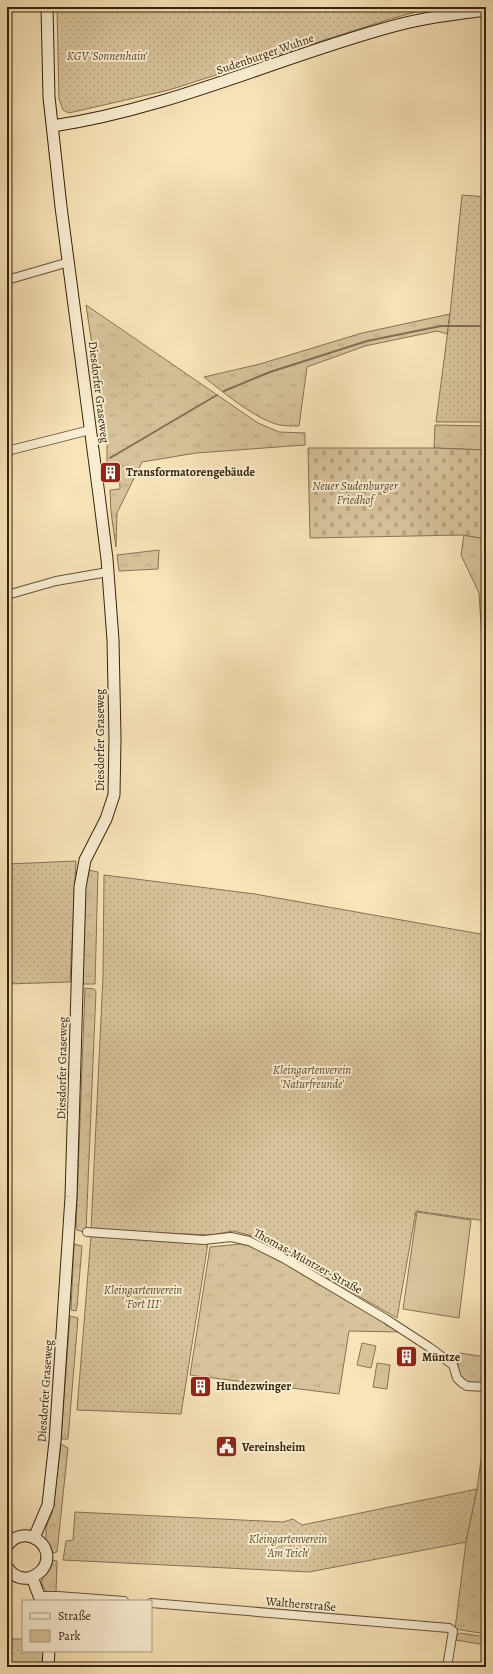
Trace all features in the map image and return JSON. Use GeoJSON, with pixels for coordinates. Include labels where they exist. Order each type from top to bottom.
{"type":"FeatureCollection","features":[{"type":"Feature","properties":{"kind":"main road","name":"Diesdorfer Graseweg"},"geometry":{"type":"LineString","coordinates":[[34,1538],[48,1505],[55,1441],[71,1197],[80,887],[85,860],[109,812],[115,787],[113,640],[108,572],[100,495],[90,430],[53,126],[48,75],[47,7]]}},
{"type":"Feature","properties":{"kind":"main road","name":"Sudenburger Wuhne"},"geometry":{"type":"LineString","coordinates":[[53,126],[83,122],[169,99],[392,26],[486,10]]}},
{"type":"Feature","properties":{"kind":"main road"},"geometry":{"type":"LineString","coordinates":[[7,1546],[14,1539],[20,1536],[28,1536],[34,1538],[43,1545],[46,1556],[43,1569],[32,1577],[20,1577],[8,1570]]}},
{"type":"Feature","properties":{"kind":"main road"},"geometry":{"type":"LineString","coordinates":[[32,1577],[40,1599]]}},
{"type":"Feature","properties":{"kind":"main road"},"geometry":{"type":"LineString","coordinates":[[48,1667],[50,1652]]}},
{"type":"Feature","properties":{"kind":"street"},"geometry":{"type":"LineString","coordinates":[[7,280],[69,262]]}},
{"type":"Feature","properties":{"kind":"street"},"geometry":{"type":"LineString","coordinates":[[7,451],[90,430]]}},
{"type":"Feature","properties":{"kind":"street"},"geometry":{"type":"LineString","coordinates":[[7,595],[56,581],[108,572]]}},
{"type":"Feature","properties":{"kind":"street","name":"Thomas-Müntzer-Straße"},"geometry":{"type":"LineString","coordinates":[[87,1232],[204,1240],[231,1237],[249,1241],[285,1259],[386,1319],[429,1347],[453,1365],[457,1378],[462,1383],[468,1386],[486,1388]]}},
{"type":"Feature","properties":{"kind":"street"},"geometry":{"type":"LineString","coordinates":[[40,1599],[62,1596],[112,1600]]}},
{"type":"Feature","properties":{"kind":"street","name":"Waltherstraße"},"geometry":{"type":"LineString","coordinates":[[152,1603],[449,1628],[453,1631],[447,1667]]}},
{"type":"Feature","properties":{"kind":"green space","name":"KGV 'Sonnenhain'"},"geometry":{"type":"Polygon","coordinates":[[[57,7],[444,7],[390,19],[169,90],[69,113],[63,110],[59,99],[57,7]]]}},
{"type":"Feature","properties":{"kind":"green space"},"geometry":{"type":"Polygon","coordinates":[[[462,195],[486,197],[486,422],[436,422],[450,314],[462,195]]]}},
{"type":"Feature","properties":{"kind":"green space"},"geometry":{"type":"Polygon","coordinates":[[[86,305],[258,423],[279,432],[305,433],[305,445],[196,453],[142,462],[117,513],[116,547],[111,512],[110,490],[120,489],[119,466],[107,467],[107,445],[86,305]]]}},
{"type":"Feature","properties":{"kind":"green space"},"geometry":{"type":"Polygon","coordinates":[[[450,314],[447,334],[437,331],[365,346],[307,367],[299,426],[280,425],[261,418],[240,405],[204,377],[260,364],[362,333],[450,314]]]}},
{"type":"Feature","properties":{"kind":"green space"},"geometry":{"type":"Polygon","coordinates":[[[435,425],[486,426],[486,450],[434,448],[435,425]]]}},
{"type":"Feature","properties":{"kind":"green space","name":"Neuer Sudenburger Friedhof"},"geometry":{"type":"Polygon","coordinates":[[[308,448],[434,448],[486,450],[486,539],[463,535],[310,538],[308,448]]]}},
{"type":"Feature","properties":{"kind":"green space"},"geometry":{"type":"Polygon","coordinates":[[[464,535],[486,539],[486,702],[479,593],[461,555],[464,535]]]}},
{"type":"Feature","properties":{"kind":"green space"},"geometry":{"type":"Polygon","coordinates":[[[159,550],[158,569],[119,571],[117,555],[159,550]]]}},
{"type":"Feature","properties":{"kind":"green space"},"geometry":{"type":"Polygon","coordinates":[[[76,861],[70,982],[7,984],[7,864],[76,861]]]}},
{"type":"Feature","properties":{"kind":"green space"},"geometry":{"type":"Polygon","coordinates":[[[88,870],[98,872],[95,984],[83,984],[85,875],[88,870]]]}},
{"type":"Feature","properties":{"kind":"green space","name":"Kleingartenverein 'Naturfreunde'"},"geometry":{"type":"Polygon","coordinates":[[[104,875],[255,894],[486,935],[486,1221],[416,1211],[397,1318],[253,1236],[233,1231],[211,1235],[91,1230],[103,976],[104,875]]]}},
{"type":"Feature","properties":{"kind":"green space"},"geometry":{"type":"Polygon","coordinates":[[[85,988],[94,989],[96,991],[86,1231],[83,1232],[77,1230],[76,1228],[85,988]]]}},
{"type":"Feature","properties":{"kind":"green space"},"geometry":{"type":"Polygon","coordinates":[[[417,1212],[471,1220],[459,1318],[403,1309],[417,1212]]]}},
{"type":"Feature","properties":{"kind":"green space","name":"Kleingartenverein 'Fort III'"},"geometry":{"type":"Polygon","coordinates":[[[91,1236],[208,1243],[181,1414],[77,1410],[91,1236]]]}},
{"type":"Feature","properties":{"kind":"green space"},"geometry":{"type":"Polygon","coordinates":[[[242,1241],[281,1261],[400,1332],[349,1331],[339,1394],[190,1375],[210,1247],[241,1244],[242,1241]]]}},
{"type":"Feature","properties":{"kind":"green space"},"geometry":{"type":"Polygon","coordinates":[[[74,1244],[82,1246],[76,1311],[71,1310],[74,1244]]]}},
{"type":"Feature","properties":{"kind":"green space"},"geometry":{"type":"Polygon","coordinates":[[[70,1316],[78,1318],[68,1439],[61,1439],[70,1316]]]}},
{"type":"Feature","properties":{"kind":"green space"},"geometry":{"type":"Polygon","coordinates":[[[362,1343],[376,1346],[371,1368],[357,1365],[362,1343]]]}},
{"type":"Feature","properties":{"kind":"green space"},"geometry":{"type":"Polygon","coordinates":[[[460,1353],[486,1357],[486,1376],[484,1381],[476,1383],[464,1381],[457,1371],[460,1353]]]}},
{"type":"Feature","properties":{"kind":"green space"},"geometry":{"type":"Polygon","coordinates":[[[377,1363],[390,1365],[387,1389],[373,1387],[377,1363]]]}},
{"type":"Feature","properties":{"kind":"green space"},"geometry":{"type":"Polygon","coordinates":[[[486,1424],[486,1634],[455,1629],[466,1542],[477,1489],[486,1424]]]}},
{"type":"Feature","properties":{"kind":"green space"},"geometry":{"type":"Polygon","coordinates":[[[61,1444],[68,1448],[57,1552],[52,1553],[46,1540],[46,1527],[52,1513],[61,1444]]]}},
{"type":"Feature","properties":{"kind":"green space","name":"Kleingartenverein 'Am Teich'"},"geometry":{"type":"Polygon","coordinates":[[[477,1489],[466,1542],[309,1572],[63,1560],[66,1541],[73,1540],[75,1512],[283,1522],[293,1519],[302,1525],[477,1489]]]}},
{"type":"Feature","properties":{"kind":"green space"},"geometry":{"type":"Polygon","coordinates":[[[52,1560],[57,1561],[56,1592],[47,1592],[42,1584],[42,1580],[44,1572],[52,1560]]]}},
{"type":"Feature","properties":{"kind":"green space"},"geometry":{"type":"Polygon","coordinates":[[[460,1633],[486,1637],[486,1645],[456,1640],[457,1635],[460,1633]]]}},
{"type":"Feature","properties":{"kind":"green space"},"geometry":{"type":"Polygon","coordinates":[[[7,1639],[22,1639],[22,1652],[45,1652],[44,1667],[7,1667],[7,1639]]]}},
{"type":"Feature","properties":{"kind":"waterway"},"geometry":{"type":"LineString","coordinates":[[224,391],[270,372],[367,341],[441,326],[480,326]]}},
{"type":"Feature","properties":{"kind":"waterway"},"geometry":{"type":"LineString","coordinates":[[110,458],[217,395]]}},
{"type":"Feature","properties":{"kind":"place","name":"Transformatorengebäude"},"geometry":{"type":"Point","coordinates":[111,472]}},
{"type":"Feature","properties":{"kind":"place","name":"Müntze"},"geometry":{"type":"Point","coordinates":[406,1357]}},
{"type":"Feature","properties":{"kind":"place","name":"Hundezwinger"},"geometry":{"type":"Point","coordinates":[200,1386]}},
{"type":"Feature","properties":{"kind":"place","name":"Vereinsheim"},"geometry":{"type":"Point","coordinates":[226,1447]}}]}
